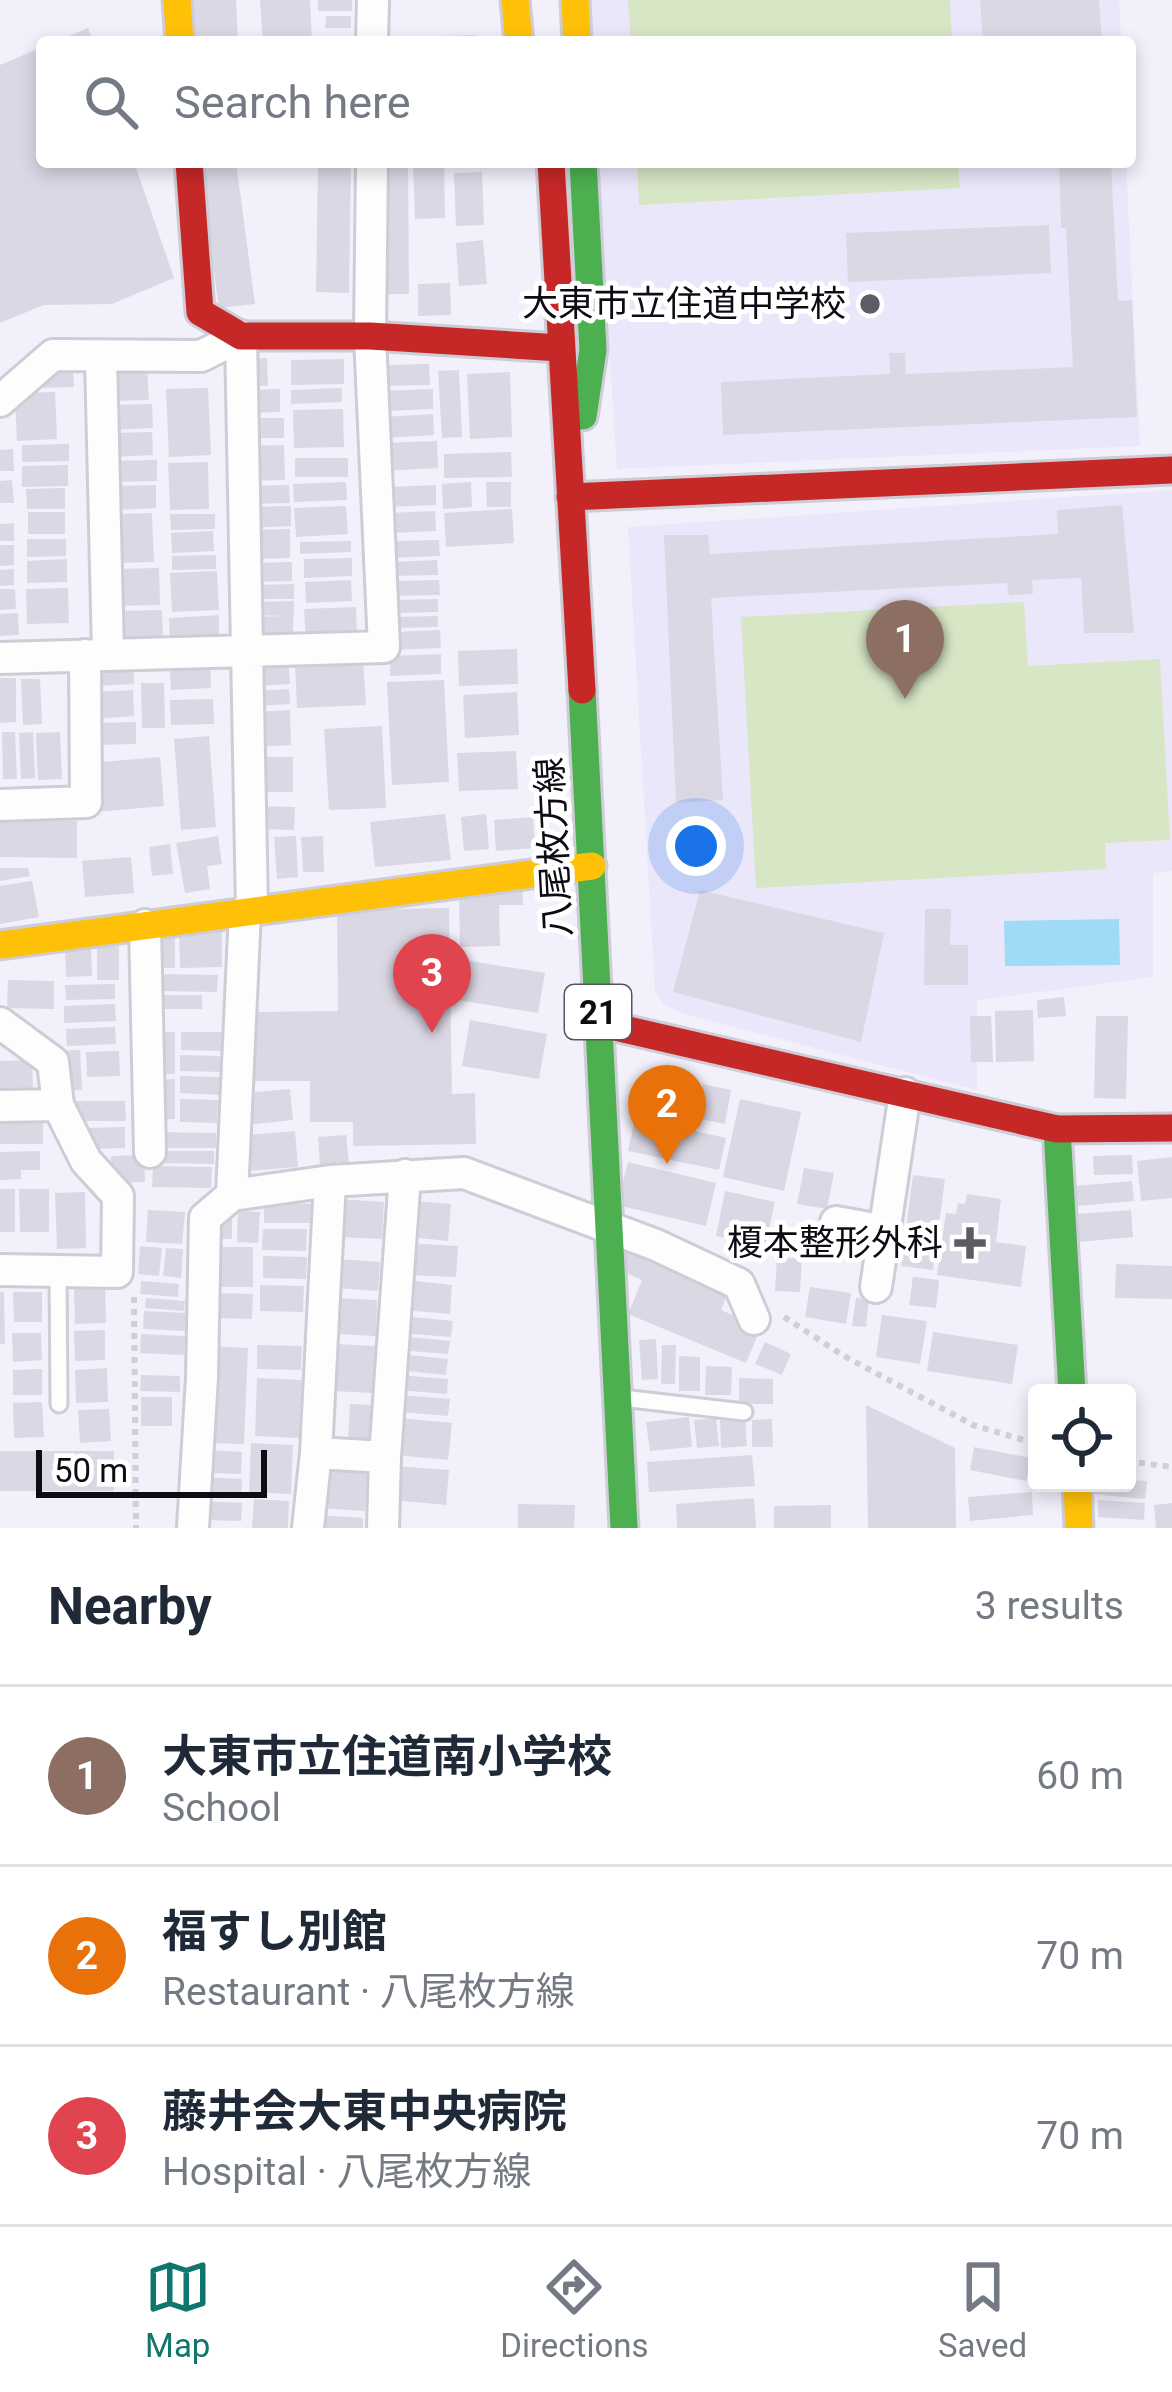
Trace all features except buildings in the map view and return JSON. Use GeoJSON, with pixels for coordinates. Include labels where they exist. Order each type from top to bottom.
{"type":"FeatureCollection","features":[{"type":"Feature","properties":{"kind":"street"},"geometry":{"type":"LineString","coordinates":[[177,0],[180,36]]}},
{"type":"Feature","properties":{"kind":"street"},"geometry":{"type":"LineString","coordinates":[[373,0],[373,36]]}},
{"type":"Feature","properties":{"kind":"street"},"geometry":{"type":"LineString","coordinates":[[515,0],[518,36]]}},
{"type":"Feature","properties":{"kind":"street"},"geometry":{"type":"LineString","coordinates":[[542,0],[544,36]]}},
{"type":"Feature","properties":{"kind":"street"},"geometry":{"type":"LineString","coordinates":[[574,0],[577,36]]}},
{"type":"Feature","properties":{"kind":"street"},"geometry":{"type":"LineString","coordinates":[[189,168],[200,312],[241,336]]}},
{"type":"Feature","properties":{"kind":"street"},"geometry":{"type":"LineString","coordinates":[[0,658],[384,647],[370,336],[371,168]]}},
{"type":"Feature","properties":{"kind":"street"},"geometry":{"type":"LineString","coordinates":[[541,168],[554,221]]}},
{"type":"Feature","properties":{"kind":"street","name":"八尾枚方線"},"geometry":{"type":"LineString","coordinates":[[551,168],[624,1528]]}},
{"type":"Feature","properties":{"kind":"street"},"geometry":{"type":"LineString","coordinates":[[583,168],[593,350],[570,497],[1172,470]]}},
{"type":"Feature","properties":{"kind":"street"},"geometry":{"type":"LineString","coordinates":[[232,1196],[248,910],[241,336]]}},
{"type":"Feature","properties":{"kind":"street"},"geometry":{"type":"LineString","coordinates":[[0,400],[52,355],[201,356],[241,336],[370,336],[560,348]]}},
{"type":"Feature","properties":{"kind":"street"},"geometry":{"type":"LineString","coordinates":[[0,805],[86,802],[96,654],[101,356]]}},
{"type":"Feature","properties":{"kind":"street"},"geometry":{"type":"LineString","coordinates":[[0,945],[592,866]]}},
{"type":"Feature","properties":{"kind":"street"},"geometry":{"type":"LineString","coordinates":[[145,925],[150,1152]]}},
{"type":"Feature","properties":{"kind":"street"},"geometry":{"type":"LineString","coordinates":[[0,1023],[53,1062],[58,1105],[86,1160],[118,1196],[117,1272],[0,1270]]}},
{"type":"Feature","properties":{"kind":"street"},"geometry":{"type":"LineString","coordinates":[[598,1023],[1057,1129],[1172,1128]]}},
{"type":"Feature","properties":{"kind":"street"},"geometry":{"type":"LineString","coordinates":[[876,1287],[905,1093]]}},
{"type":"Feature","properties":{"kind":"street"},"geometry":{"type":"LineString","coordinates":[[0,1106],[58,1105]]}},
{"type":"Feature","properties":{"kind":"street"},"geometry":{"type":"LineString","coordinates":[[1057,1129],[1071,1384]]}},
{"type":"Feature","properties":{"kind":"street"},"geometry":{"type":"LineString","coordinates":[[193,1528],[206,1218],[232,1196],[330,1180],[464,1173],[656,1245],[740,1284],[765,1312]]}},
{"type":"Feature","properties":{"kind":"street"},"geometry":{"type":"LineString","coordinates":[[383,1528],[405,1175]]}},
{"type":"Feature","properties":{"kind":"street"},"geometry":{"type":"LineString","coordinates":[[308,1528],[330,1180]]}},
{"type":"Feature","properties":{"kind":"street"},"geometry":{"type":"LineString","coordinates":[[836,1222],[885,1231]]}},
{"type":"Feature","properties":{"kind":"street"},"geometry":{"type":"LineString","coordinates":[[316,1453],[386,1457]]}},
{"type":"Feature","properties":{"kind":"street"},"geometry":{"type":"LineString","coordinates":[[1077,1492],[1079,1528]]}},
{"type":"Feature","properties":{"kind":"lane"},"geometry":{"type":"LineString","coordinates":[[58,1271],[59,1404]]}},
{"type":"Feature","properties":{"kind":"lane"},"geometry":{"type":"LineString","coordinates":[[617,1397],[744,1412]]}},
{"type":"Feature","properties":{"kind":"path"},"geometry":{"type":"LineString","coordinates":[[134,1288],[136,1528]]}},
{"type":"Feature","properties":{"kind":"path"},"geometry":{"type":"LineString","coordinates":[[765,1312],[785,1318],[844,1356],[973,1425],[1028,1441]]}},
{"type":"Feature","properties":{"kind":"path"},"geometry":{"type":"LineString","coordinates":[[1136,1462],[1172,1467]]}},
{"type":"Feature","properties":{"kind":"shaded area"},"geometry":{"type":"Polygon","coordinates":[[[586,0],[1119,0],[1121,36],[589,36],[586,0]]]}},
{"type":"Feature","properties":{"kind":"shaded area","name":"大東市立住道中学校"},"geometry":{"type":"Polygon","coordinates":[[[597,168],[1126,168],[1140,446],[617,469],[597,168]]]}},
{"type":"Feature","properties":{"kind":"shaded area"},"geometry":{"type":"Polygon","coordinates":[[[1172,490],[1172,871],[1153,873],[1153,977],[977,1000],[977,1090],[665,1006],[655,991],[628,527],[1172,490]]]}},
{"type":"Feature","properties":{"kind":"green space"},"geometry":{"type":"Polygon","coordinates":[[[628,0],[950,0],[952,36],[631,36],[628,0]]]}},
{"type":"Feature","properties":{"kind":"green space"},"geometry":{"type":"Polygon","coordinates":[[[637,168],[958,168],[960,188],[639,205],[637,168]]]}},
{"type":"Feature","properties":{"kind":"green space"},"geometry":{"type":"Polygon","coordinates":[[[1024,602],[1028,666],[1160,659],[1170,840],[1105,843],[1106,869],[756,888],[741,617],[1024,602]]]}},
{"type":"Feature","properties":{"kind":"water"},"geometry":{"type":"Polygon","coordinates":[[[1119,919],[1120,965],[1005,966],[1004,921],[1119,919]]]}},
{"type":"Feature","properties":{"kind":"traffic: fast"},"geometry":{"type":"LineString","coordinates":[[583,168],[593,350],[583,416]]}},
{"type":"Feature","properties":{"kind":"traffic: fast"},"geometry":{"type":"LineString","coordinates":[[582,690],[624,1528]]}},
{"type":"Feature","properties":{"kind":"traffic: fast"},"geometry":{"type":"LineString","coordinates":[[1057,1129],[1071,1384]]}},
{"type":"Feature","properties":{"kind":"traffic: slow"},"geometry":{"type":"LineString","coordinates":[[177,0],[180,36]]}},
{"type":"Feature","properties":{"kind":"traffic: slow"},"geometry":{"type":"LineString","coordinates":[[515,0],[518,36]]}},
{"type":"Feature","properties":{"kind":"traffic: slow"},"geometry":{"type":"LineString","coordinates":[[575,0],[577,36]]}},
{"type":"Feature","properties":{"kind":"traffic: slow"},"geometry":{"type":"LineString","coordinates":[[0,945],[592,866]]}},
{"type":"Feature","properties":{"kind":"traffic: slow"},"geometry":{"type":"LineString","coordinates":[[1077,1492],[1079,1528]]}},
{"type":"Feature","properties":{"kind":"traffic: jam"},"geometry":{"type":"LineString","coordinates":[[189,168],[200,312],[241,336],[370,336],[560,348]]}},
{"type":"Feature","properties":{"kind":"traffic: jam"},"geometry":{"type":"LineString","coordinates":[[551,168],[582,690]]}},
{"type":"Feature","properties":{"kind":"traffic: jam"},"geometry":{"type":"LineString","coordinates":[[570,497],[1172,470]]}},
{"type":"Feature","properties":{"kind":"traffic: jam"},"geometry":{"type":"LineString","coordinates":[[598,1023],[1057,1129],[1172,1128]]}},
{"type":"Feature","properties":{"kind":"place","name":"大東市立住道中学校"},"geometry":{"type":"Point","coordinates":[870,304]}},
{"type":"Feature","properties":{"kind":"place","name":"大東市立住道南小学校"},"geometry":{"type":"Point","coordinates":[905,699]}},
{"type":"Feature","properties":{"kind":"place","name":"藤井会大東中央病院"},"geometry":{"type":"Point","coordinates":[432,1033]}},
{"type":"Feature","properties":{"kind":"place","name":"福すし別館"},"geometry":{"type":"Point","coordinates":[667,1164]}},
{"type":"Feature","properties":{"kind":"place","name":"榎本整形外科"},"geometry":{"type":"Point","coordinates":[970,1243]}}]}
